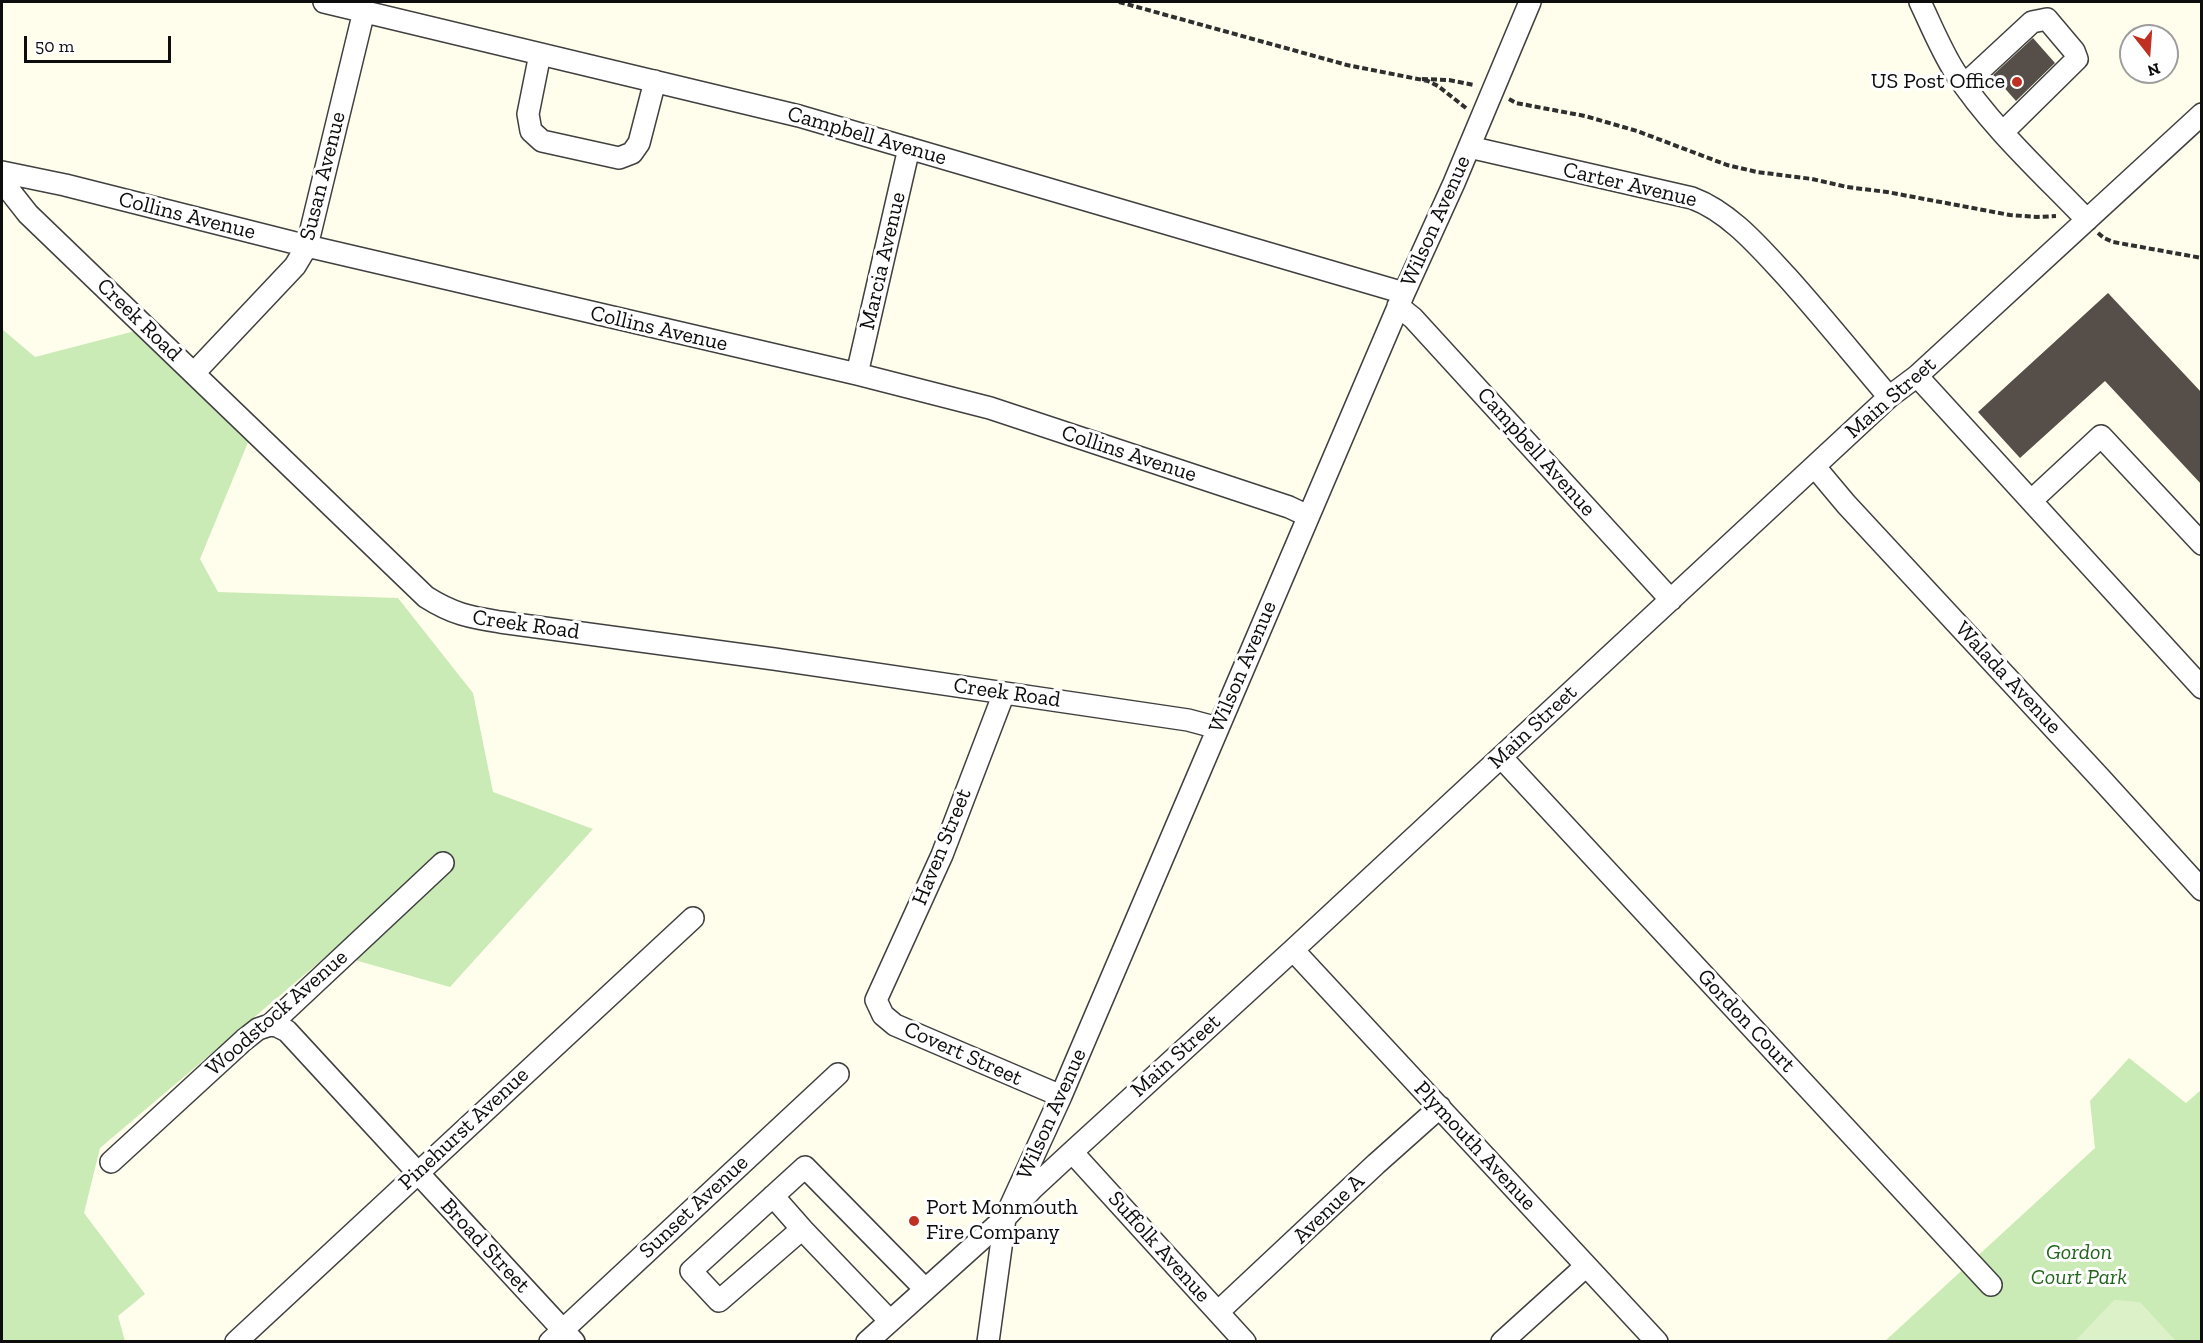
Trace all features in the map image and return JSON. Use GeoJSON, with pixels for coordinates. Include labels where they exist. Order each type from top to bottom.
{"type":"FeatureCollection","features":[{"type":"Feature","properties":{"kind":"street","name":"Campbell Avenue"},"geometry":{"type":"LineString","coordinates":[[324,2],[799,116],[1401,299],[1413,318],[1671,600]]}},
{"type":"Feature","properties":{"kind":"street","name":"Wilson Avenue"},"geometry":{"type":"LineString","coordinates":[[988,1341],[1005,1218],[1061,1096],[1530,2]]}},
{"type":"Feature","properties":{"kind":"street"},"geometry":{"type":"LineString","coordinates":[[1920,2],[1954,70],[1964,85],[2003,132],[2094,228]]}},
{"type":"Feature","properties":{"kind":"street","name":"Susan Avenue"},"geometry":{"type":"LineString","coordinates":[[194,373],[295,266],[307,246],[364,11]]}},
{"type":"Feature","properties":{"kind":"street"},"geometry":{"type":"LineString","coordinates":[[1964,85],[2032,22],[2048,19],[2074,51],[2077,59],[2003,132]]}},
{"type":"Feature","properties":{"kind":"street"},"geometry":{"type":"LineString","coordinates":[[540,54],[528,114],[531,131],[542,141],[619,158],[632,153],[639,143],[655,81]]}},
{"type":"Feature","properties":{"kind":"street","name":"Main Street"},"geometry":{"type":"LineString","coordinates":[[867,1341],[1005,1218],[1032,1189],[1889,397],[2094,228],[2202,114]]}},
{"type":"Feature","properties":{"kind":"street","name":"Carter Avenue"},"geometry":{"type":"LineString","coordinates":[[1469,147],[1707,203],[1763,251],[1812,305],[1889,397]]}},
{"type":"Feature","properties":{"kind":"street","name":"Marcia Avenue"},"geometry":{"type":"LineString","coordinates":[[857,374],[909,148]]}},
{"type":"Feature","properties":{"kind":"street","name":"Collins Avenue"},"geometry":{"type":"LineString","coordinates":[[2,172],[65,185],[307,246],[857,374],[990,408],[1289,507],[1308,516]]}},
{"type":"Feature","properties":{"kind":"street","name":"Creek Road"},"geometry":{"type":"LineString","coordinates":[[2,181],[28,214],[426,597],[444,609],[461,615],[500,622],[762,657],[1188,720],[1218,728]]}},
{"type":"Feature","properties":{"kind":"street"},"geometry":{"type":"LineString","coordinates":[[1917,376],[2202,688]]}},
{"type":"Feature","properties":{"kind":"street"},"geometry":{"type":"LineString","coordinates":[[2032,500],[2101,436],[2202,544]]}},
{"type":"Feature","properties":{"kind":"street","name":"Walada Avenue"},"geometry":{"type":"LineString","coordinates":[[1815,467],[1845,504],[2202,890]]}},
{"type":"Feature","properties":{"kind":"street","name":"Haven Street"},"geometry":{"type":"LineString","coordinates":[[876,1000],[942,855],[1004,693]]}},
{"type":"Feature","properties":{"kind":"street","name":"Gordon Court"},"geometry":{"type":"LineString","coordinates":[[1501,757],[1991,1285]]}},
{"type":"Feature","properties":{"kind":"street","name":"Woodstock Avenue"},"geometry":{"type":"LineString","coordinates":[[111,1162],[244,1040],[258,1029],[270,1025],[443,863]]}},
{"type":"Feature","properties":{"kind":"street","name":"Pinehurst Avenue"},"geometry":{"type":"LineString","coordinates":[[236,1341],[693,918]]}},
{"type":"Feature","properties":{"kind":"street","name":"Plymouth Avenue"},"geometry":{"type":"LineString","coordinates":[[1293,950],[1658,1341]]}},
{"type":"Feature","properties":{"kind":"street","name":"Covert Street"},"geometry":{"type":"LineString","coordinates":[[876,1000],[883,1015],[895,1025],[1061,1096]]}},
{"type":"Feature","properties":{"kind":"street","name":"Broad Street"},"geometry":{"type":"LineString","coordinates":[[270,1025],[287,1031],[563,1338]]}},
{"type":"Feature","properties":{"kind":"street","name":"Sunset Avenue"},"geometry":{"type":"LineString","coordinates":[[563,1338],[838,1074]]}},
{"type":"Feature","properties":{"kind":"street","name":"Avenue A"},"geometry":{"type":"LineString","coordinates":[[1218,1312],[1440,1107]]}},
{"type":"Feature","properties":{"kind":"street","name":"Suffolk Avenue"},"geometry":{"type":"LineString","coordinates":[[1072,1152],[1245,1341]]}},
{"type":"Feature","properties":{"kind":"street"},"geometry":{"type":"LineString","coordinates":[[802,1229],[719,1301],[691,1271],[804,1167],[925,1289]]}},
{"type":"Feature","properties":{"kind":"street"},"geometry":{"type":"LineString","coordinates":[[773,1196],[890,1321]]}},
{"type":"Feature","properties":{"kind":"street"},"geometry":{"type":"LineString","coordinates":[[1502,1341],[1586,1266]]}},
{"type":"Feature","properties":{"kind":"path"},"geometry":{"type":"LineString","coordinates":[[1119,2],[1347,65],[1422,80],[1438,86],[1466,109]]}},
{"type":"Feature","properties":{"kind":"path"},"geometry":{"type":"LineString","coordinates":[[1422,80],[1449,80],[1477,86]]}},
{"type":"Feature","properties":{"kind":"path"},"geometry":{"type":"LineString","coordinates":[[1503,96],[1516,103],[1585,116],[1637,131],[1711,160],[1750,171],[1812,179],[2010,215],[2037,217],[2057,215]]}},
{"type":"Feature","properties":{"kind":"path"},"geometry":{"type":"LineString","coordinates":[[2094,228],[2114,242],[2202,258]]}},
{"type":"Feature","properties":{"kind":"green space"},"geometry":{"type":"Polygon","coordinates":[[[2,329],[35,357],[139,330],[251,435],[200,559],[218,592],[398,598],[473,693],[493,792],[593,829],[450,987],[330,953],[100,1148],[84,1213],[145,1294],[118,1316],[125,1341],[2,1341],[2,329]]]}},
{"type":"Feature","properties":{"kind":"green space","name":"Gordon Court Park"},"geometry":{"type":"Polygon","coordinates":[[[2129,1058],[2186,1103],[2201,1090],[2201,1341],[1884,1342],[2095,1148],[2090,1101],[2129,1058]]]}},
{"type":"Feature","properties":{"kind":"green space"},"geometry":{"type":"Polygon","coordinates":[[[2114,1300],[2140,1302],[2176,1341],[2075,1341],[2114,1300]]]}},
{"type":"Feature","properties":{"kind":"building"},"geometry":{"type":"Polygon","coordinates":[[[2033,38],[2055,63],[2016,101],[1993,75],[2033,38]]]}},
{"type":"Feature","properties":{"kind":"building"},"geometry":{"type":"Polygon","coordinates":[[[2108,293],[2202,393],[2202,485],[2105,381],[2020,458],[1978,412],[2108,293]]]}},
{"type":"Feature","properties":{"kind":"place","name":"US Post Office"},"geometry":{"type":"Point","coordinates":[2017,82]}},
{"type":"Feature","properties":{"kind":"place","name":"Port Monmouth Fire Company"},"geometry":{"type":"Point","coordinates":[914,1221]}}]}
